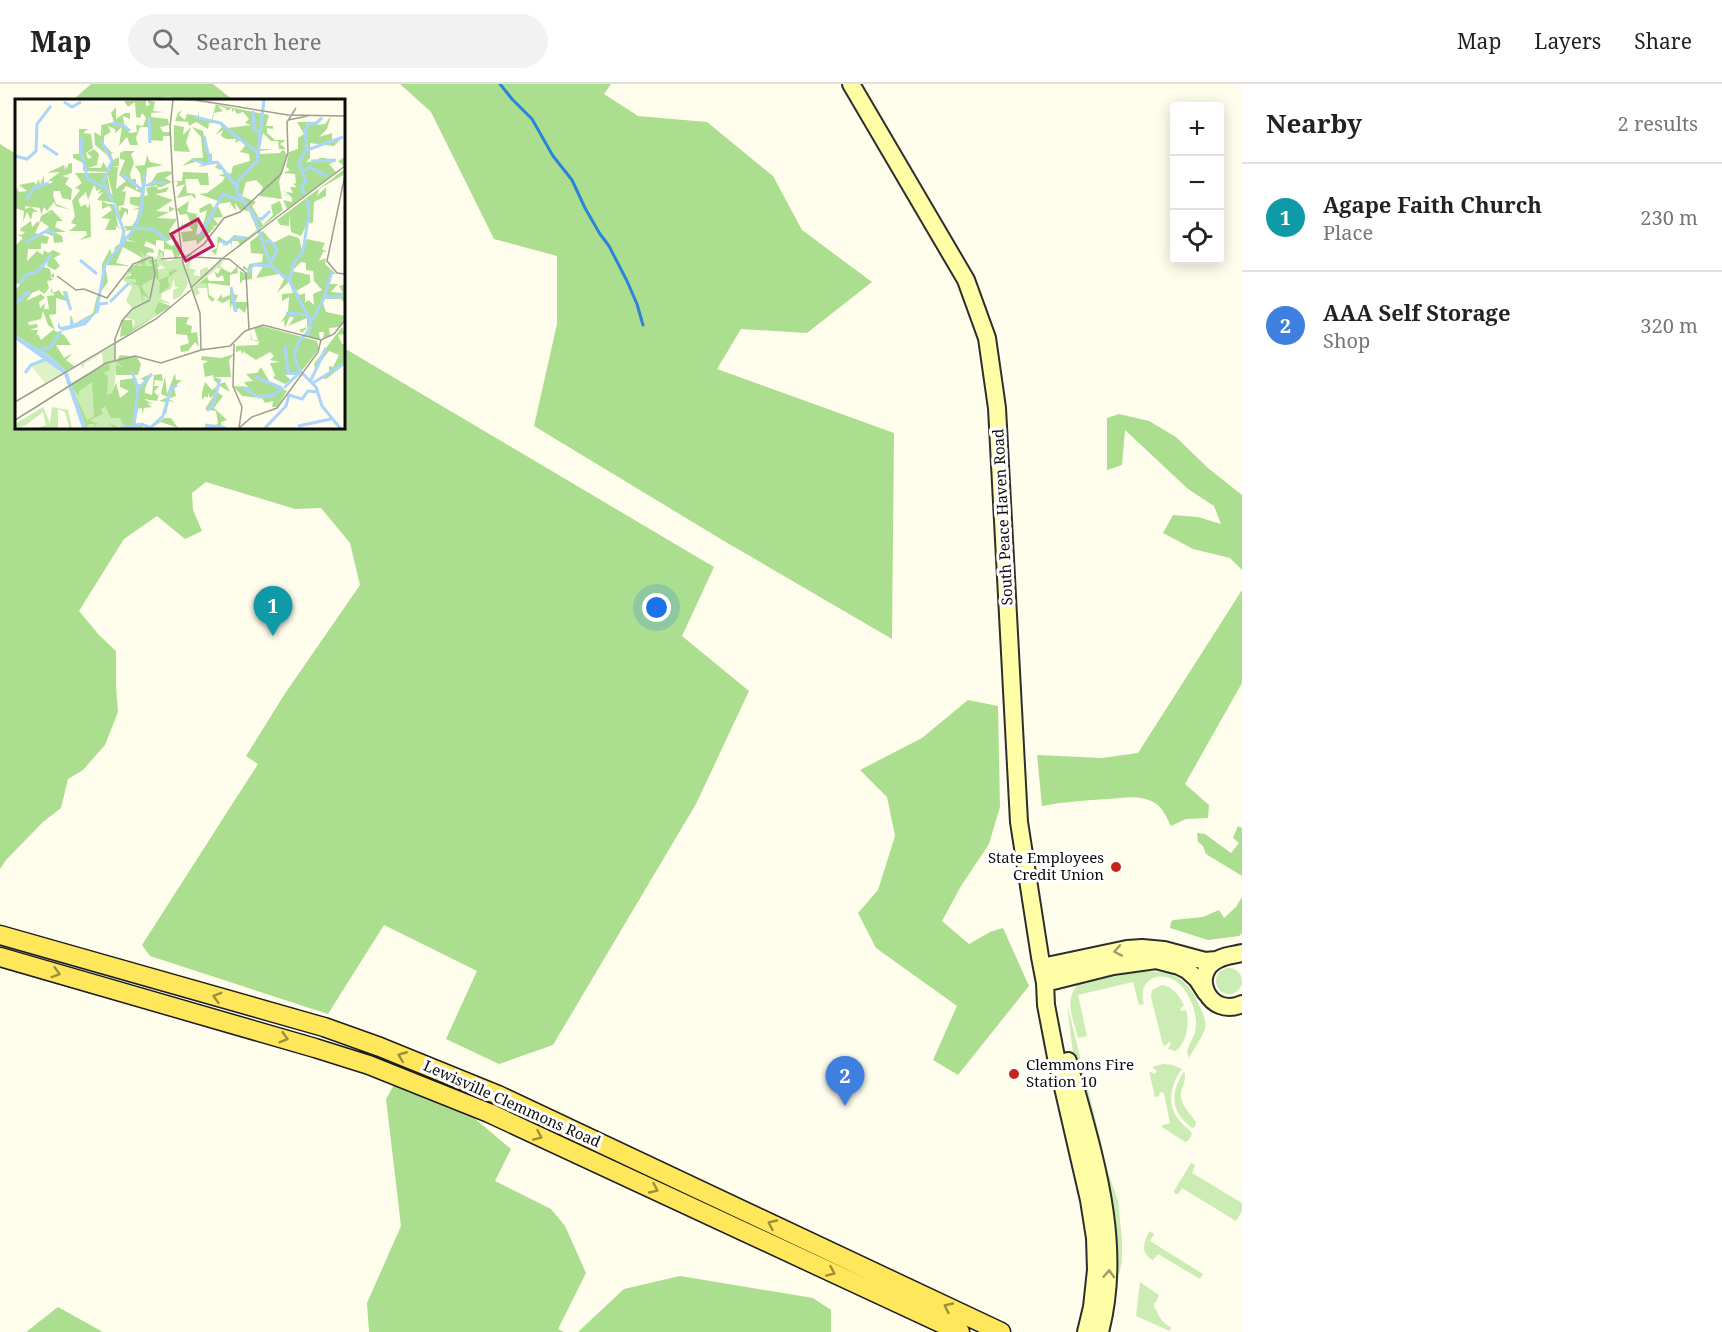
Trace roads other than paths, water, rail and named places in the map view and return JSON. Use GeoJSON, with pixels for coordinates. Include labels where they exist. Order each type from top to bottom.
{"type":"FeatureCollection","features":[{"type":"Feature","properties":{"kind":"main road","name":"South Peace Haven Road"},"geometry":{"type":"LineString","coordinates":[[851,84],[966,280],[987,338],[997,408],[1019,822],[1044,975],[1046,1005],[1095,1238],[1096,1269],[1092,1307],[1086,1332]]}},
{"type":"Feature","properties":{"kind":"main road","name":"Lewisville Clemmons Road"},"geometry":{"type":"LineString","coordinates":[[0,935],[324,1028],[380,1047],[509,1100],[1001,1332]]}},
{"type":"Feature","properties":{"kind":"main road"},"geometry":{"type":"LineString","coordinates":[[1044,975],[1113,952],[1142,948],[1164,950],[1205,961],[1233,957]]}},
{"type":"Feature","properties":{"kind":"main road","name":"Lewisville Clemmons Road"},"geometry":{"type":"LineString","coordinates":[[0,957],[369,1065],[499,1118],[960,1332]]}},
{"type":"Feature","properties":{"kind":"main road"},"geometry":{"type":"LineString","coordinates":[[1206,993],[1205,974],[1209,966],[1233,957]]}},
{"type":"Feature","properties":{"kind":"main road"},"geometry":{"type":"LineString","coordinates":[[1044,975],[1156,960],[1187,970],[1213,1001],[1222,1006],[1232,1007],[1242,1004]]}},
{"type":"Feature","properties":{"kind":"main road","name":"South Peace Haven Road"},"geometry":{"type":"LineString","coordinates":[[1044,975],[1095,1159],[1106,1217],[1110,1266],[1106,1309],[1100,1332]]}},
{"type":"Feature","properties":{"kind":"waterway"},"geometry":{"type":"LineString","coordinates":[[500,84],[532,119],[553,156],[572,180],[585,208],[609,246],[627,281],[643,325]]}},
{"type":"Feature","properties":{"kind":"place","name":"Agape Faith Church"},"geometry":{"type":"Point","coordinates":[273,636]}},
{"type":"Feature","properties":{"kind":"place","name":"State Employees Credit Union"},"geometry":{"type":"Point","coordinates":[1116,867]}},
{"type":"Feature","properties":{"kind":"place","name":"Clemmons Fire Station 10"},"geometry":{"type":"Point","coordinates":[1014,1074]}},
{"type":"Feature","properties":{"kind":"place","name":"AAA Self Storage"},"geometry":{"type":"Point","coordinates":[845,1106]}}]}
